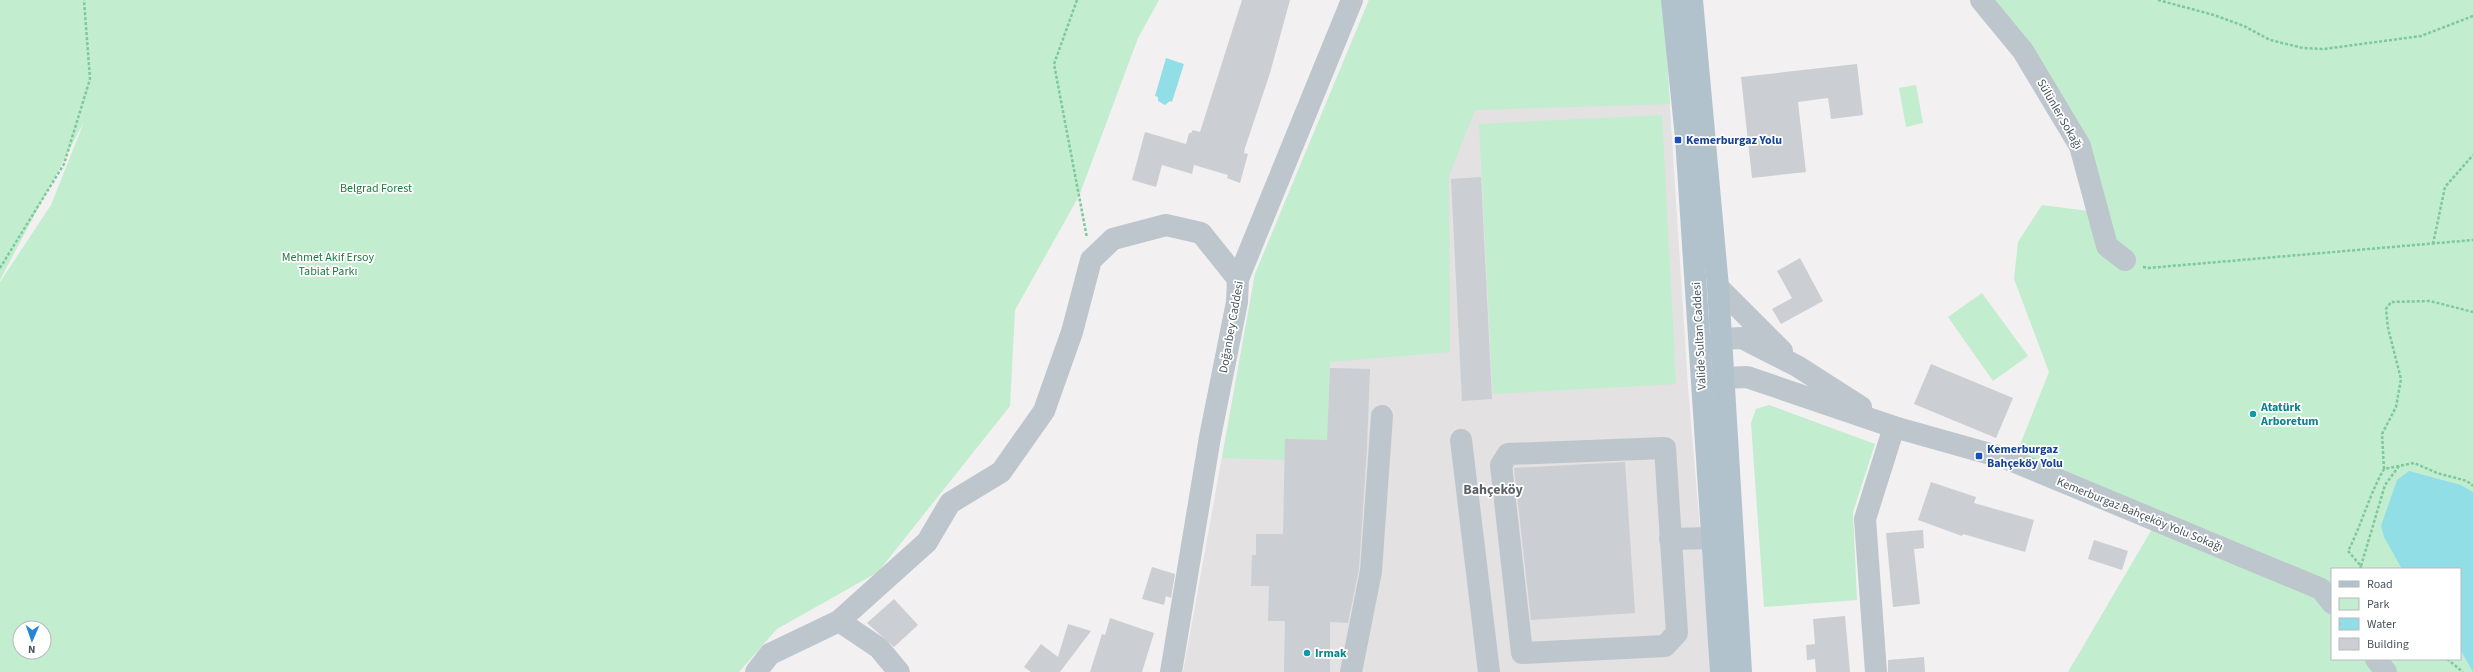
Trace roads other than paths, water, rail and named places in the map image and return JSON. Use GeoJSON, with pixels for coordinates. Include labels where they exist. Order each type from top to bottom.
{"type":"FeatureCollection","features":[{"type":"Feature","properties":{"kind":"main road","name":"Valide Sultan Caddesi"},"geometry":{"type":"LineString","coordinates":[[1672,0],[1686,138],[1721,672]]}},
{"type":"Feature","properties":{"kind":"main road","name":"Valide Sultan Caddesi"},"geometry":{"type":"LineString","coordinates":[[1692,0],[1718,287],[1722,378],[1741,672]]}},
{"type":"Feature","properties":{"kind":"street","name":"Doğanbey Caddesi"},"geometry":{"type":"LineString","coordinates":[[1171,672],[1210,437],[1237,302],[1238,279],[1352,0]]}},
{"type":"Feature","properties":{"kind":"street","name":"Sülünler Sokağı"},"geometry":{"type":"LineString","coordinates":[[1981,0],[2023,52],[2080,146],[2107,246],[2125,260]]}},
{"type":"Feature","properties":{"kind":"street"},"geometry":{"type":"LineString","coordinates":[[756,672],[770,654],[840,621],[927,542],[950,503],[1000,472],[1044,411],[1072,332],[1091,260],[1113,239],[1166,225],[1201,233],[1238,279]]}},
{"type":"Feature","properties":{"kind":"street"},"geometry":{"type":"LineString","coordinates":[[1718,287],[1797,366]]}},
{"type":"Feature","properties":{"kind":"street"},"geometry":{"type":"LineString","coordinates":[[1700,353],[1721,339],[1742,338],[1797,366],[1894,427]]}},
{"type":"Feature","properties":{"kind":"street"},"geometry":{"type":"LineString","coordinates":[[1722,378],[1747,377],[1894,427]]}},
{"type":"Feature","properties":{"kind":"street"},"geometry":{"type":"LineString","coordinates":[[1351,672],[1371,571],[1382,416]]}},
{"type":"Feature","properties":{"kind":"street"},"geometry":{"type":"LineString","coordinates":[[1876,672],[1865,519],[1894,427]]}},
{"type":"Feature","properties":{"kind":"street","name":"Kemerburgaz Bahçeköy Yolu Sokağı"},"geometry":{"type":"LineString","coordinates":[[1894,427],[2008,459],[2321,589],[2331,602]]}},
{"type":"Feature","properties":{"kind":"street"},"geometry":{"type":"LineString","coordinates":[[1461,440],[1489,672]]}},
{"type":"Feature","properties":{"kind":"street"},"geometry":{"type":"LineString","coordinates":[[1665,448],[1670,539],[1677,633],[1665,646],[1522,653],[1501,465],[1508,454],[1665,448]]}},
{"type":"Feature","properties":{"kind":"street"},"geometry":{"type":"LineString","coordinates":[[1670,539],[1712,538]]}},
{"type":"Feature","properties":{"kind":"street"},"geometry":{"type":"LineString","coordinates":[[840,621],[879,648],[899,672]]}},
{"type":"Feature","properties":{"kind":"street"},"geometry":{"type":"LineString","coordinates":[[2377,660],[2386,672]]}},
{"type":"Feature","properties":{"kind":"water"},"geometry":{"type":"Polygon","coordinates":[[[1166,58],[1184,64],[1172,102],[1170,101],[1165,105],[1158,101],[1158,97],[1155,96],[1166,58]]]}},
{"type":"Feature","properties":{"kind":"water"},"geometry":{"type":"Polygon","coordinates":[[[2409,471],[2461,485],[2473,492],[2473,672],[2461,651],[2461,568],[2401,568],[2384,537],[2381,526],[2397,480],[2409,471]]]}},
{"type":"Feature","properties":{"kind":"place","name":"Kemerburgaz Yolu"},"geometry":{"type":"Point","coordinates":[1678,140]}},
{"type":"Feature","properties":{"kind":"place","name":"Atatürk Arboretum"},"geometry":{"type":"Point","coordinates":[2253,414]}},
{"type":"Feature","properties":{"kind":"place","name":"Kemerburgaz Bahçeköy Yolu"},"geometry":{"type":"Point","coordinates":[1979,456]}},
{"type":"Feature","properties":{"kind":"place","name":"Irmak"},"geometry":{"type":"Point","coordinates":[1307,653]}},
{"type":"Feature","properties":{"kind":"district","name":"Bahçeköy"},"geometry":{"type":"Point","coordinates":[1493,489]}},
{"type":"Feature","properties":{"kind":"park label","name":"Belgrad Forest"},"geometry":{"type":"Point","coordinates":[376,188]}},
{"type":"Feature","properties":{"kind":"park label","name":"Mehmet Akif Ersoy Tabiat Parkı"},"geometry":{"type":"Point","coordinates":[328,264]}}]}
